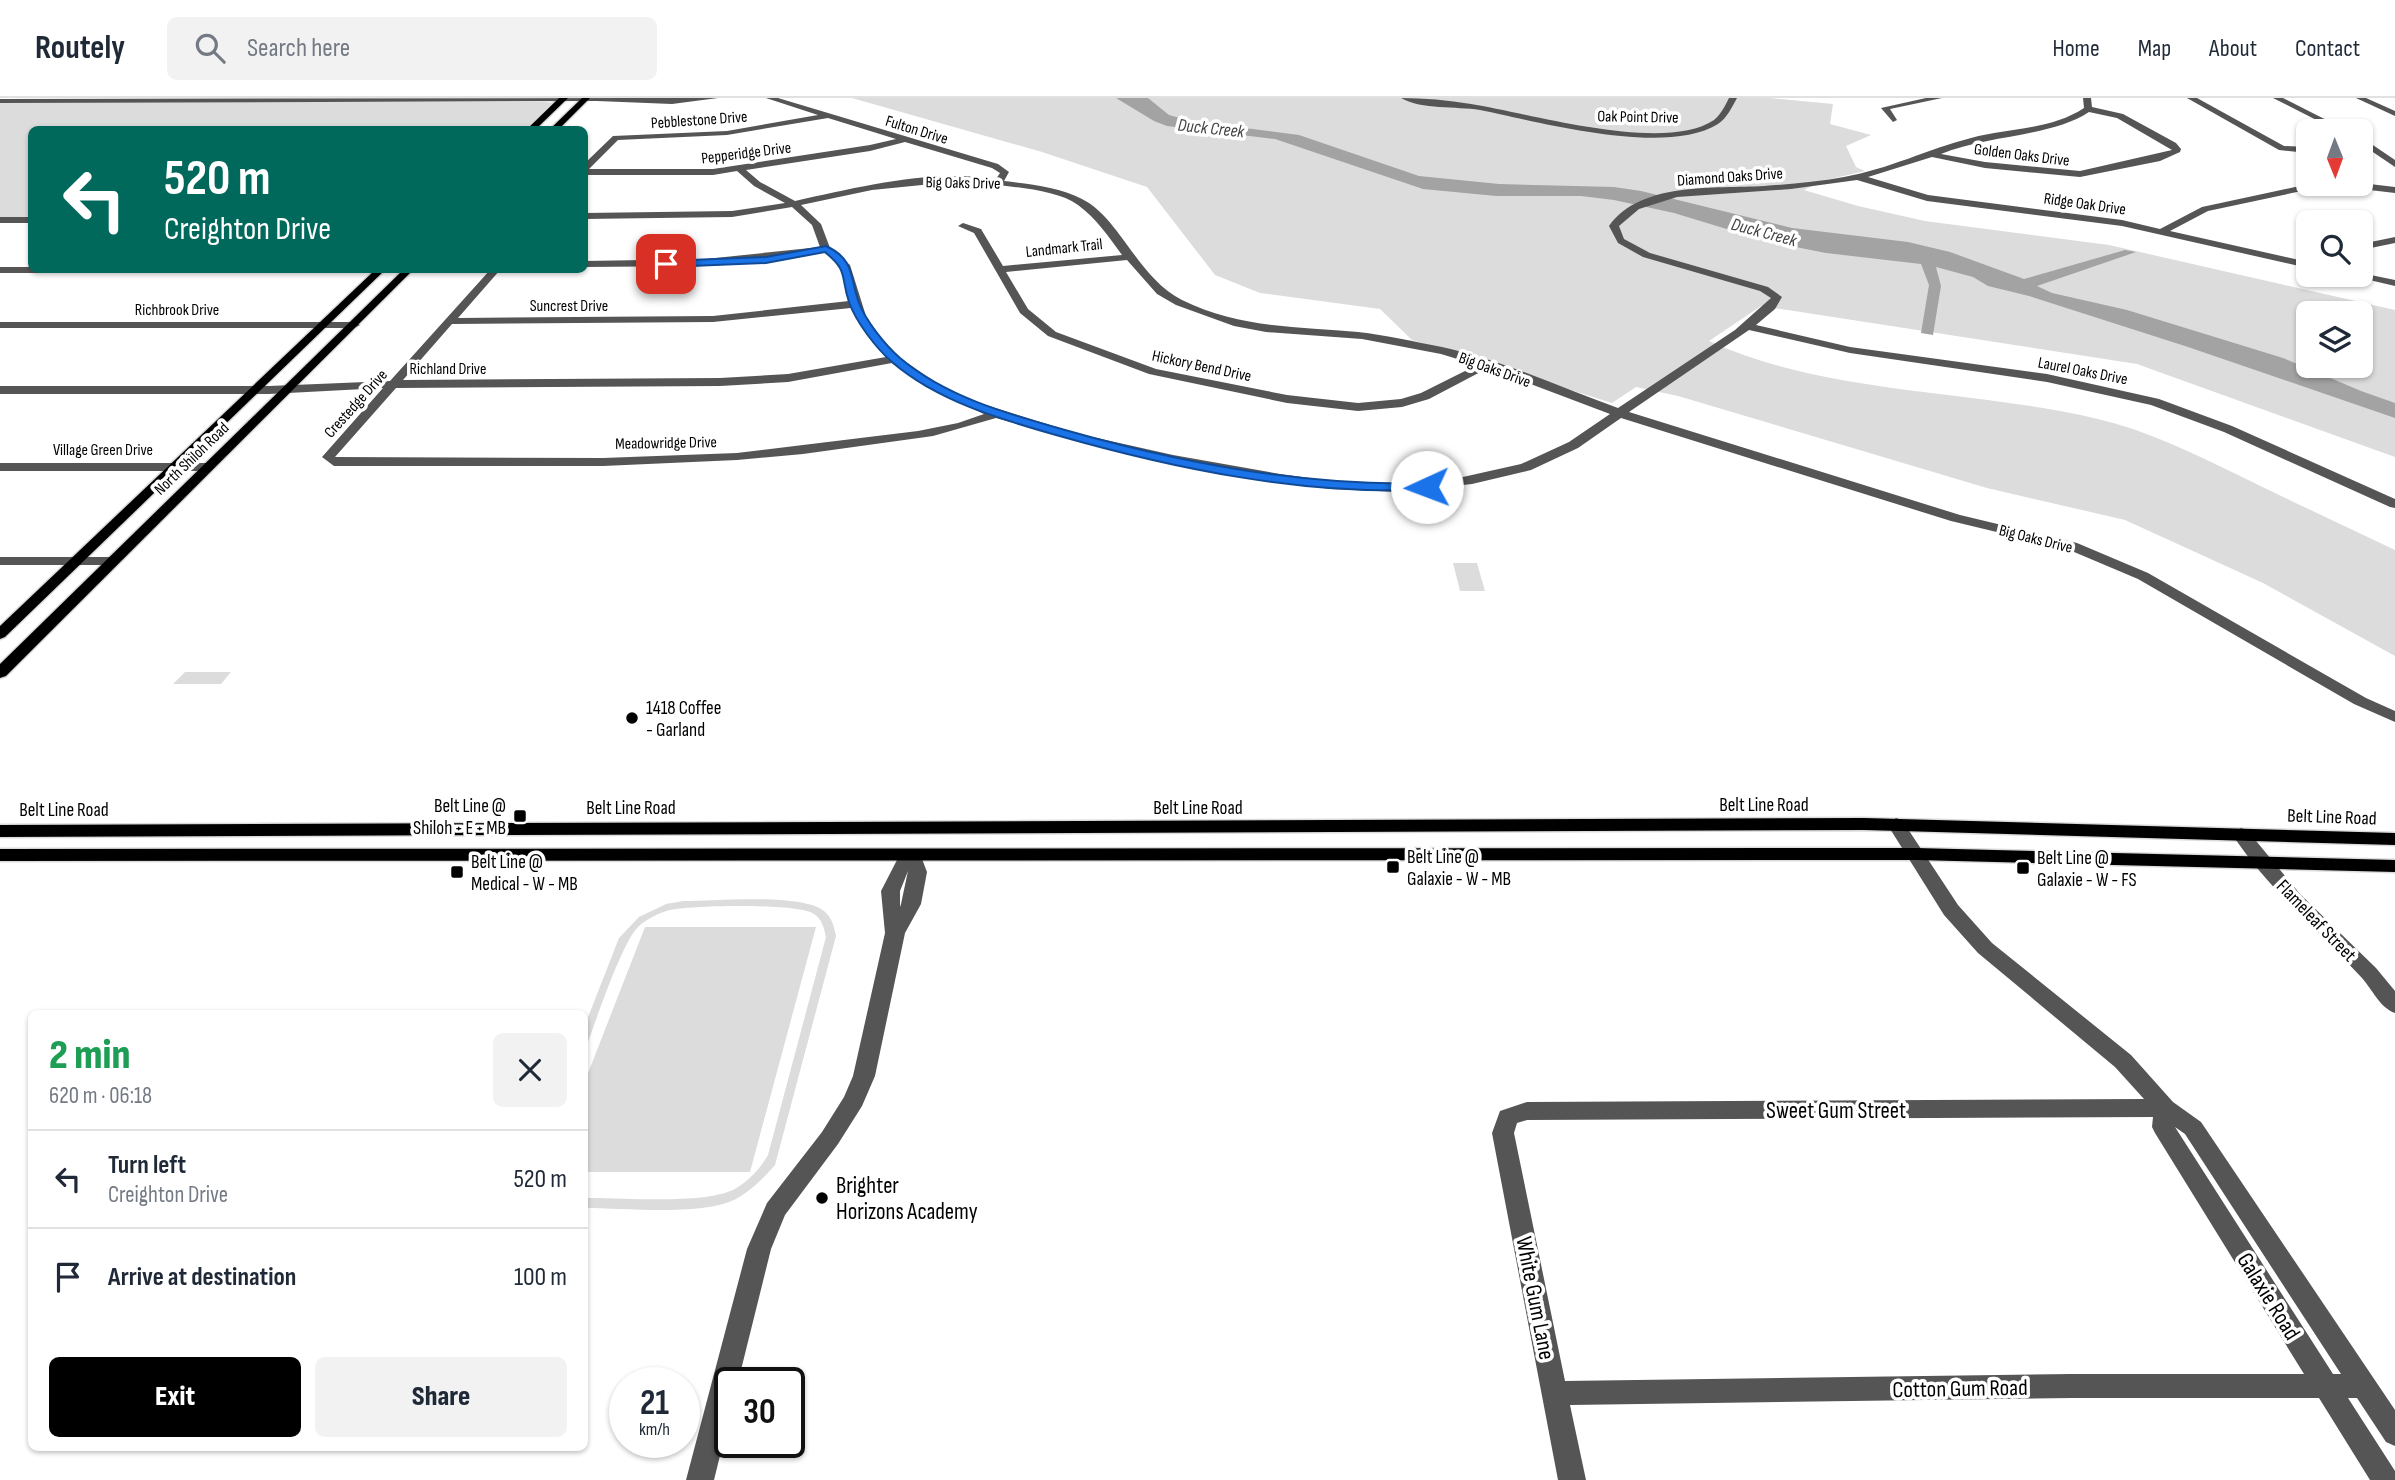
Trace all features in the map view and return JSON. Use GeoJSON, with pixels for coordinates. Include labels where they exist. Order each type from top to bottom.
{"type":"FeatureCollection","features":[{"type":"Feature","properties":{"kind":"main road"},"geometry":{"type":"LineString","coordinates":[[534,126],[564,99]]}},
{"type":"Feature","properties":{"kind":"main road"},"geometry":{"type":"LineString","coordinates":[[557,126],[586,99]]}},
{"type":"Feature","properties":{"kind":"main road","name":"North Shiloh Road"},"geometry":{"type":"LineString","coordinates":[[0,634],[171,467],[377,273]]}},
{"type":"Feature","properties":{"kind":"main road","name":"North Shiloh Road"},"geometry":{"type":"LineString","coordinates":[[0,673],[405,273]]}},
{"type":"Feature","properties":{"kind":"main road","name":"Belt Line Road"},"geometry":{"type":"LineString","coordinates":[[0,831],[1896,824],[2395,839]]}},
{"type":"Feature","properties":{"kind":"main road"},"geometry":{"type":"LineString","coordinates":[[364,853],[372,828]]}},
{"type":"Feature","properties":{"kind":"main road"},"geometry":{"type":"LineString","coordinates":[[912,855],[937,828]]}},
{"type":"Feature","properties":{"kind":"main road"},"geometry":{"type":"LineString","coordinates":[[1273,828],[1276,855]]}},
{"type":"Feature","properties":{"kind":"main road"},"geometry":{"type":"LineString","coordinates":[[0,855],[1916,854],[2395,866]]}},
{"type":"Feature","properties":{"kind":"street"},"geometry":{"type":"LineString","coordinates":[[0,101],[586,99],[672,102],[715,98]]}},
{"type":"Feature","properties":{"kind":"street","name":"Fulton Drive"},"geometry":{"type":"LineString","coordinates":[[770,98],[1002,169],[1005,172],[999,182]]}},
{"type":"Feature","properties":{"kind":"street","name":"Oak Point Drive"},"geometry":{"type":"LineString","coordinates":[[1405,98],[1460,104],[1587,129],[1648,134],[1686,131],[1713,123],[1723,116],[1733,98]]}},
{"type":"Feature","properties":{"kind":"street"},"geometry":{"type":"LineString","coordinates":[[1877,98],[1895,105]]}},
{"type":"Feature","properties":{"kind":"street"},"geometry":{"type":"LineString","coordinates":[[1893,120],[1885,108],[1938,98]]}},
{"type":"Feature","properties":{"kind":"street"},"geometry":{"type":"LineString","coordinates":[[2087,98],[2088,109]]}},
{"type":"Feature","properties":{"kind":"street"},"geometry":{"type":"LineString","coordinates":[[2190,98],[2283,148],[2296,149]]}},
{"type":"Feature","properties":{"kind":"street"},"geometry":{"type":"LineString","coordinates":[[2277,98],[2320,119]]}},
{"type":"Feature","properties":{"kind":"street"},"geometry":{"type":"LineString","coordinates":[[2360,98],[2395,114]]}},
{"type":"Feature","properties":{"kind":"street","name":"Diamond Oaks Drive"},"geometry":{"type":"LineString","coordinates":[[740,169],[761,188],[792,205],[815,222],[826,249],[845,264],[855,304],[872,331],[895,359],[923,379],[994,414],[1143,454],[1315,484],[1380,488],[1427,487],[1488,477],[1528,466],[1566,450],[1748,326],[1775,303],[1777,297],[1764,289],[1649,256],[1630,247],[1619,240],[1614,226],[1621,217],[1670,196],[1818,185],[1857,177],[1897,167],[1976,138],[2074,119],[2088,109]]}},
{"type":"Feature","properties":{"kind":"street","name":"Golden Oaks Drive"},"geometry":{"type":"LineString","coordinates":[[1928,154],[1999,167],[2080,174],[2160,158],[2176,152],[2173,145],[2128,120],[2088,109]]}},
{"type":"Feature","properties":{"kind":"street","name":"Pebblestone Drive"},"geometry":{"type":"LineString","coordinates":[[588,170],[611,141],[617,138],[727,133],[827,116]]}},
{"type":"Feature","properties":{"kind":"street","name":"Pepperidge Drive"},"geometry":{"type":"LineString","coordinates":[[588,172],[678,173],[740,169],[905,139]]}},
{"type":"Feature","properties":{"kind":"street"},"geometry":{"type":"LineString","coordinates":[[2373,148],[2395,164]]}},
{"type":"Feature","properties":{"kind":"street"},"geometry":{"type":"LineString","coordinates":[[2373,152],[2379,152]]}},
{"type":"Feature","properties":{"kind":"street","name":"Ridge Oak Drive"},"geometry":{"type":"LineString","coordinates":[[1857,177],[1927,198],[2092,218],[2296,262]]}},
{"type":"Feature","properties":{"kind":"street","name":"Big Oaks Drive"},"geometry":{"type":"LineString","coordinates":[[588,216],[713,215],[792,205],[872,187],[911,182],[999,182],[1042,189],[1079,201],[1097,215],[1129,257],[1161,292],[1180,303],[1238,324],[1392,341],[1443,351],[1487,364],[1619,413],[1956,518],[2072,546],[2143,576],[2360,701],[2395,718]]}},
{"type":"Feature","properties":{"kind":"street"},"geometry":{"type":"LineString","coordinates":[[2161,232],[2205,209],[2311,186],[2361,186],[2395,190]]}},
{"type":"Feature","properties":{"kind":"street"},"geometry":{"type":"LineString","coordinates":[[0,220],[28,220]]}},
{"type":"Feature","properties":{"kind":"street","name":"Hickory Bend Drive"},"geometry":{"type":"LineString","coordinates":[[963,226],[978,231],[1024,311],[1052,334],[1153,372],[1287,399],[1358,407],[1402,402],[1425,396],[1487,364]]}},
{"type":"Feature","properties":{"kind":"street"},"geometry":{"type":"LineString","coordinates":[[2373,245],[2395,240]]}},
{"type":"Feature","properties":{"kind":"street"},"geometry":{"type":"LineString","coordinates":[[588,264],[719,264],[766,260],[826,249]]}},
{"type":"Feature","properties":{"kind":"street","name":"Landmark Trail"},"geometry":{"type":"LineString","coordinates":[[1001,269],[1129,257]]}},
{"type":"Feature","properties":{"kind":"street"},"geometry":{"type":"LineString","coordinates":[[0,270],[28,270]]}},
{"type":"Feature","properties":{"kind":"street","name":"Crestedge Drive"},"geometry":{"type":"LineString","coordinates":[[334,461],[328,457],[492,273]]}},
{"type":"Feature","properties":{"kind":"street"},"geometry":{"type":"LineString","coordinates":[[2373,279],[2395,284]]}},
{"type":"Feature","properties":{"kind":"street","name":"Suncrest Drive"},"geometry":{"type":"LineString","coordinates":[[450,321],[713,320],[855,304]]}},
{"type":"Feature","properties":{"kind":"street","name":"Richbrook Drive"},"geometry":{"type":"LineString","coordinates":[[0,325],[354,325]]}},
{"type":"Feature","properties":{"kind":"street","name":"Laurel Oaks Drive"},"geometry":{"type":"LineString","coordinates":[[1748,326],[1850,351],[2047,378],[2155,402],[2228,429],[2395,504]]}},
{"type":"Feature","properties":{"kind":"street","name":"Richland Drive"},"geometry":{"type":"LineString","coordinates":[[0,390],[288,390],[393,384],[720,382],[788,378],[895,359]]}},
{"type":"Feature","properties":{"kind":"street","name":"Meadowridge Drive"},"geometry":{"type":"LineString","coordinates":[[334,461],[652,461],[724,458],[945,432],[994,414]]}},
{"type":"Feature","properties":{"kind":"street","name":"Village Green Drive"},"geometry":{"type":"LineString","coordinates":[[0,467],[207,467]]}},
{"type":"Feature","properties":{"kind":"street"},"geometry":{"type":"LineString","coordinates":[[0,561],[112,561]]}},
{"type":"Feature","properties":{"kind":"street","name":"Galaxie Road"},"geometry":{"type":"LineString","coordinates":[[1896,824],[1951,910],[1985,948],[2123,1061],[2165,1108],[2193,1128],[2209,1148],[2395,1433]]}},
{"type":"Feature","properties":{"kind":"street","name":"Flameleaf Street"},"geometry":{"type":"LineString","coordinates":[[2241,834],[2314,922],[2368,973],[2395,1005]]}},
{"type":"Feature","properties":{"kind":"street"},"geometry":{"type":"LineString","coordinates":[[700,1480],[759,1249],[775,1210],[854,1100],[863,1076],[895,933],[911,904],[918,872],[912,855]]}},
{"type":"Feature","properties":{"kind":"street","name":"Galaxie Road"},"geometry":{"type":"LineString","coordinates":[[2165,1108],[2164,1127],[2385,1480]]}},
{"type":"Feature","properties":{"kind":"street","name":"Sweet Gum Street"},"geometry":{"type":"LineString","coordinates":[[1508,1117],[1527,1111],[2165,1108]]}},
{"type":"Feature","properties":{"kind":"street","name":"White Gum Lane"},"geometry":{"type":"LineString","coordinates":[[1508,1117],[1503,1133],[1572,1480]]}},
{"type":"Feature","properties":{"kind":"street","name":"Cotton Gum Road"},"geometry":{"type":"LineString","coordinates":[[1555,1393],[2365,1387]]}},
{"type":"Feature","properties":{"kind":"shaded area"},"geometry":{"type":"Polygon","coordinates":[[[852,98],[1769,98],[1833,104],[1830,124],[1871,135],[1846,146],[1856,167],[1865,171],[1822,181],[1804,190],[1925,221],[2109,245],[2355,301],[2296,301],[2296,378],[2373,378],[2373,305],[2395,310],[2395,457],[2137,364],[1761,306],[1709,341],[1754,359],[1851,382],[2050,409],[2098,419],[2134,429],[2186,450],[2395,550],[2395,656],[2263,583],[2125,520],[1987,488],[1678,396],[1636,387],[1612,403],[1412,340],[1380,309],[1260,293],[1215,275],[1147,187],[1042,152],[852,98]]]}},
{"type":"Feature","properties":{"kind":"shaded area"},"geometry":{"type":"Polygon","coordinates":[[[0,102],[554,103],[529,126],[28,126],[28,217],[0,217],[0,102]]]}},
{"type":"Feature","properties":{"kind":"shaded area"},"geometry":{"type":"Polygon","coordinates":[[[1453,563],[1477,563],[1485,591],[1460,591],[1453,563]]]}},
{"type":"Feature","properties":{"kind":"shaded area"},"geometry":{"type":"Polygon","coordinates":[[[185,672],[231,672],[221,684],[173,684],[185,672]]]}},
{"type":"Feature","properties":{"kind":"shaded area"},"geometry":{"type":"Polygon","coordinates":[[[757,899],[813,905],[829,916],[836,936],[775,1165],[746,1193],[719,1205],[682,1210],[588,1208],[588,1198],[681,1199],[718,1195],[733,1190],[757,1171],[768,1155],[826,937],[817,916],[804,910],[721,906],[682,908],[657,915],[638,927],[631,936],[588,1042],[588,1017],[619,938],[639,917],[666,904],[757,899]]]}},
{"type":"Feature","properties":{"kind":"shaded area"},"geometry":{"type":"Polygon","coordinates":[[[645,927],[816,927],[750,1172],[588,1172],[588,1073],[645,927]]]}},
{"type":"Feature","properties":{"kind":"water","name":"Duck Creek"},"geometry":{"type":"Polygon","coordinates":[[[1116,98],[1148,98],[1169,115],[1191,121],[1299,135],[1419,176],[1499,184],[1614,187],[1641,191],[1792,228],[1908,242],[1950,252],[2024,279],[2125,250],[2136,252],[2037,286],[2052,293],[2127,310],[2283,358],[2296,364],[2296,378],[2330,378],[2395,403],[2395,418],[2188,347],[2029,296],[1988,286],[1973,277],[1936,267],[1941,286],[1933,335],[1921,333],[1929,285],[1921,264],[1826,253],[1766,241],[1674,213],[1614,200],[1581,196],[1496,196],[1423,189],[1275,139],[1167,126],[1116,98]]]}},
{"type":"Feature","properties":{"kind":"place","name":"1418 Coffee - Garland"},"geometry":{"type":"Point","coordinates":[632,718]}},
{"type":"Feature","properties":{"kind":"place","name":"Belt Line @ Shiloh - E - MB"},"geometry":{"type":"Point","coordinates":[520,816]}},
{"type":"Feature","properties":{"kind":"place","name":"Belt Line @ Galaxie - W - MB"},"geometry":{"type":"Point","coordinates":[1393,867]}},
{"type":"Feature","properties":{"kind":"place","name":"Belt Line @ Galaxie - W - FS"},"geometry":{"type":"Point","coordinates":[2023,868]}},
{"type":"Feature","properties":{"kind":"place","name":"Belt Line @ Medical - W - MB"},"geometry":{"type":"Point","coordinates":[457,872]}},
{"type":"Feature","properties":{"kind":"place","name":"Brighter Horizons Academy"},"geometry":{"type":"Point","coordinates":[822,1198]}},
{"type":"Feature","properties":{"kind":"route"},"geometry":{"type":"LineString","coordinates":[[666,264],[719,264],[766,260],[826,249],[845,264],[855,304],[872,331],[895,359],[955,397],[994,414],[1118,449],[1218,468],[1315,484],[1380,488],[1427,487]]}}]}
